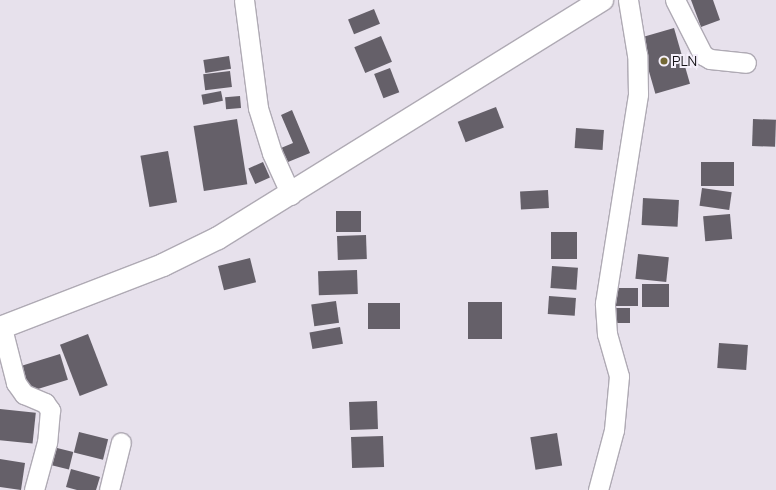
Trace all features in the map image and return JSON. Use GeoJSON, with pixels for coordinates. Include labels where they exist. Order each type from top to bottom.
{"type":"FeatureCollection","features":[{"type":"Feature","properties":{"kind":"highway"},"geometry":{"type":"LineString","coordinates":[[1,328],[162,265],[218,238],[291,195],[602,0]]}},
{"type":"Feature","properties":{"kind":"street"},"geometry":{"type":"LineString","coordinates":[[244,0],[258,108],[272,153],[291,195]]}},
{"type":"Feature","properties":{"kind":"street"},"geometry":{"type":"LineString","coordinates":[[598,490],[614,430],[619,376],[607,334],[606,296],[638,94],[637,55],[628,0]]}},
{"type":"Feature","properties":{"kind":"street"},"geometry":{"type":"LineString","coordinates":[[675,0],[703,55],[710,59],[746,63]]}},
{"type":"Feature","properties":{"kind":"street"},"geometry":{"type":"LineString","coordinates":[[1,328],[16,383],[24,394],[45,403],[50,410],[47,442],[34,490]]}},
{"type":"Feature","properties":{"kind":"street"},"geometry":{"type":"LineString","coordinates":[[109,490],[120,442]]}},
{"type":"Feature","properties":{"kind":"building"},"geometry":{"type":"Polygon","coordinates":[[[691,0],[713,0],[720,20],[701,27],[691,0]]]}},
{"type":"Feature","properties":{"kind":"building"},"geometry":{"type":"Polygon","coordinates":[[[374,9],[380,24],[354,34],[348,19],[374,9]]]}},
{"type":"Feature","properties":{"kind":"building","name":"PLN"},"geometry":{"type":"Polygon","coordinates":[[[674,28],[690,84],[655,94],[639,38],[674,28]]]}},
{"type":"Feature","properties":{"kind":"building"},"geometry":{"type":"Polygon","coordinates":[[[381,36],[392,62],[365,73],[354,47],[381,36]]]}},
{"type":"Feature","properties":{"kind":"building"},"geometry":{"type":"Polygon","coordinates":[[[229,56],[231,69],[205,73],[203,60],[229,56]]]}},
{"type":"Feature","properties":{"kind":"building"},"geometry":{"type":"Polygon","coordinates":[[[390,68],[399,92],[383,98],[374,74],[390,68]]]}},
{"type":"Feature","properties":{"kind":"building"},"geometry":{"type":"Polygon","coordinates":[[[230,71],[232,87],[205,90],[203,74],[230,71]]]}},
{"type":"Feature","properties":{"kind":"building"},"geometry":{"type":"Polygon","coordinates":[[[221,91],[223,101],[203,105],[201,95],[221,91]]]}},
{"type":"Feature","properties":{"kind":"building"},"geometry":{"type":"Polygon","coordinates":[[[240,96],[241,108],[226,109],[225,97],[240,96]]]}},
{"type":"Feature","properties":{"kind":"building"},"geometry":{"type":"Polygon","coordinates":[[[496,107],[504,128],[466,142],[458,122],[496,107]]]}},
{"type":"Feature","properties":{"kind":"building"},"geometry":{"type":"Polygon","coordinates":[[[292,110],[310,153],[288,162],[281,148],[293,143],[281,115],[292,110]]]}},
{"type":"Feature","properties":{"kind":"building"},"geometry":{"type":"Polygon","coordinates":[[[237,119],[247,184],[204,191],[194,126],[237,119]]]}},
{"type":"Feature","properties":{"kind":"building"},"geometry":{"type":"Polygon","coordinates":[[[753,119],[776,120],[775,147],[752,146],[753,119]]]}},
{"type":"Feature","properties":{"kind":"building"},"geometry":{"type":"Polygon","coordinates":[[[576,128],[604,130],[603,150],[575,148],[576,128]]]}},
{"type":"Feature","properties":{"kind":"building"},"geometry":{"type":"Polygon","coordinates":[[[168,151],[177,202],[149,207],[140,156],[168,151]]]}},
{"type":"Feature","properties":{"kind":"building"},"geometry":{"type":"Polygon","coordinates":[[[263,162],[270,178],[255,184],[248,169],[263,162]]]}},
{"type":"Feature","properties":{"kind":"building"},"geometry":{"type":"Polygon","coordinates":[[[701,162],[734,162],[734,186],[701,186],[701,162]]]}},
{"type":"Feature","properties":{"kind":"building"},"geometry":{"type":"Polygon","coordinates":[[[702,188],[732,192],[729,210],[699,206],[702,188]]]}},
{"type":"Feature","properties":{"kind":"building"},"geometry":{"type":"Polygon","coordinates":[[[548,190],[549,208],[521,209],[520,191],[548,190]]]}},
{"type":"Feature","properties":{"kind":"building"},"geometry":{"type":"Polygon","coordinates":[[[643,198],[679,200],[678,227],[642,225],[643,198]]]}},
{"type":"Feature","properties":{"kind":"building"},"geometry":{"type":"Polygon","coordinates":[[[336,211],[361,211],[361,232],[336,232],[336,211]]]}},
{"type":"Feature","properties":{"kind":"building"},"geometry":{"type":"Polygon","coordinates":[[[730,214],[732,239],[705,241],[703,216],[730,214]]]}},
{"type":"Feature","properties":{"kind":"building"},"geometry":{"type":"Polygon","coordinates":[[[551,232],[577,232],[577,259],[551,259],[551,232]]]}},
{"type":"Feature","properties":{"kind":"building"},"geometry":{"type":"Polygon","coordinates":[[[366,235],[367,259],[338,260],[337,236],[366,235]]]}},
{"type":"Feature","properties":{"kind":"building"},"geometry":{"type":"Polygon","coordinates":[[[638,254],[669,257],[666,282],[635,279],[638,254]]]}},
{"type":"Feature","properties":{"kind":"building"},"geometry":{"type":"Polygon","coordinates":[[[250,258],[256,282],[224,290],[218,266],[250,258]]]}},
{"type":"Feature","properties":{"kind":"building"},"geometry":{"type":"Polygon","coordinates":[[[552,266],[578,268],[576,290],[550,288],[552,266]]]}},
{"type":"Feature","properties":{"kind":"building"},"geometry":{"type":"Polygon","coordinates":[[[357,270],[358,294],[319,295],[318,271],[357,270]]]}},
{"type":"Feature","properties":{"kind":"building"},"geometry":{"type":"Polygon","coordinates":[[[642,284],[669,284],[669,307],[642,307],[642,284]]]}},
{"type":"Feature","properties":{"kind":"building"},"geometry":{"type":"Polygon","coordinates":[[[609,288],[638,288],[638,306],[609,306],[609,288]]]}},
{"type":"Feature","properties":{"kind":"building"},"geometry":{"type":"Polygon","coordinates":[[[549,296],[576,298],[575,316],[548,314],[549,296]]]}},
{"type":"Feature","properties":{"kind":"building"},"geometry":{"type":"Polygon","coordinates":[[[336,301],[339,323],[314,326],[311,304],[336,301]]]}},
{"type":"Feature","properties":{"kind":"building"},"geometry":{"type":"Polygon","coordinates":[[[468,302],[502,302],[502,339],[468,339],[468,302]]]}},
{"type":"Feature","properties":{"kind":"building"},"geometry":{"type":"Polygon","coordinates":[[[368,303],[400,303],[400,329],[368,329],[368,303]]]}},
{"type":"Feature","properties":{"kind":"building"},"geometry":{"type":"Polygon","coordinates":[[[615,308],[630,308],[630,323],[615,323],[615,308]]]}},
{"type":"Feature","properties":{"kind":"building"},"geometry":{"type":"Polygon","coordinates":[[[340,327],[343,344],[312,349],[309,332],[340,327]]]}},
{"type":"Feature","properties":{"kind":"building"},"geometry":{"type":"Polygon","coordinates":[[[88,334],[108,385],[80,396],[60,345],[88,334]]]}},
{"type":"Feature","properties":{"kind":"building"},"geometry":{"type":"Polygon","coordinates":[[[719,343],[748,345],[746,370],[717,368],[719,343]]]}},
{"type":"Feature","properties":{"kind":"building"},"geometry":{"type":"Polygon","coordinates":[[[60,354],[68,380],[30,392],[22,366],[60,354]]]}},
{"type":"Feature","properties":{"kind":"building"},"geometry":{"type":"Polygon","coordinates":[[[377,401],[378,429],[350,430],[349,402],[377,401]]]}},
{"type":"Feature","properties":{"kind":"building"},"geometry":{"type":"Polygon","coordinates":[[[0,409],[36,413],[33,444],[0,440],[0,409]]]}},
{"type":"Feature","properties":{"kind":"building"},"geometry":{"type":"Polygon","coordinates":[[[79,432],[108,439],[103,460],[74,452],[79,432]]]}},
{"type":"Feature","properties":{"kind":"building"},"geometry":{"type":"Polygon","coordinates":[[[557,433],[562,466],[535,470],[530,437],[557,433]]]}},
{"type":"Feature","properties":{"kind":"building"},"geometry":{"type":"Polygon","coordinates":[[[383,436],[384,467],[352,468],[351,437],[383,436]]]}},
{"type":"Feature","properties":{"kind":"building"},"geometry":{"type":"Polygon","coordinates":[[[49,446],[73,452],[69,470],[45,463],[49,446]]]}},
{"type":"Feature","properties":{"kind":"building"},"geometry":{"type":"Polygon","coordinates":[[[0,459],[25,463],[21,490],[0,487],[0,459]]]}},
{"type":"Feature","properties":{"kind":"building"},"geometry":{"type":"Polygon","coordinates":[[[71,469],[100,477],[96,490],[77,490],[66,487],[71,469]]]}},
{"type":"Feature","properties":{"kind":"place","name":"PLN"},"geometry":{"type":"Point","coordinates":[664,61]}}]}
